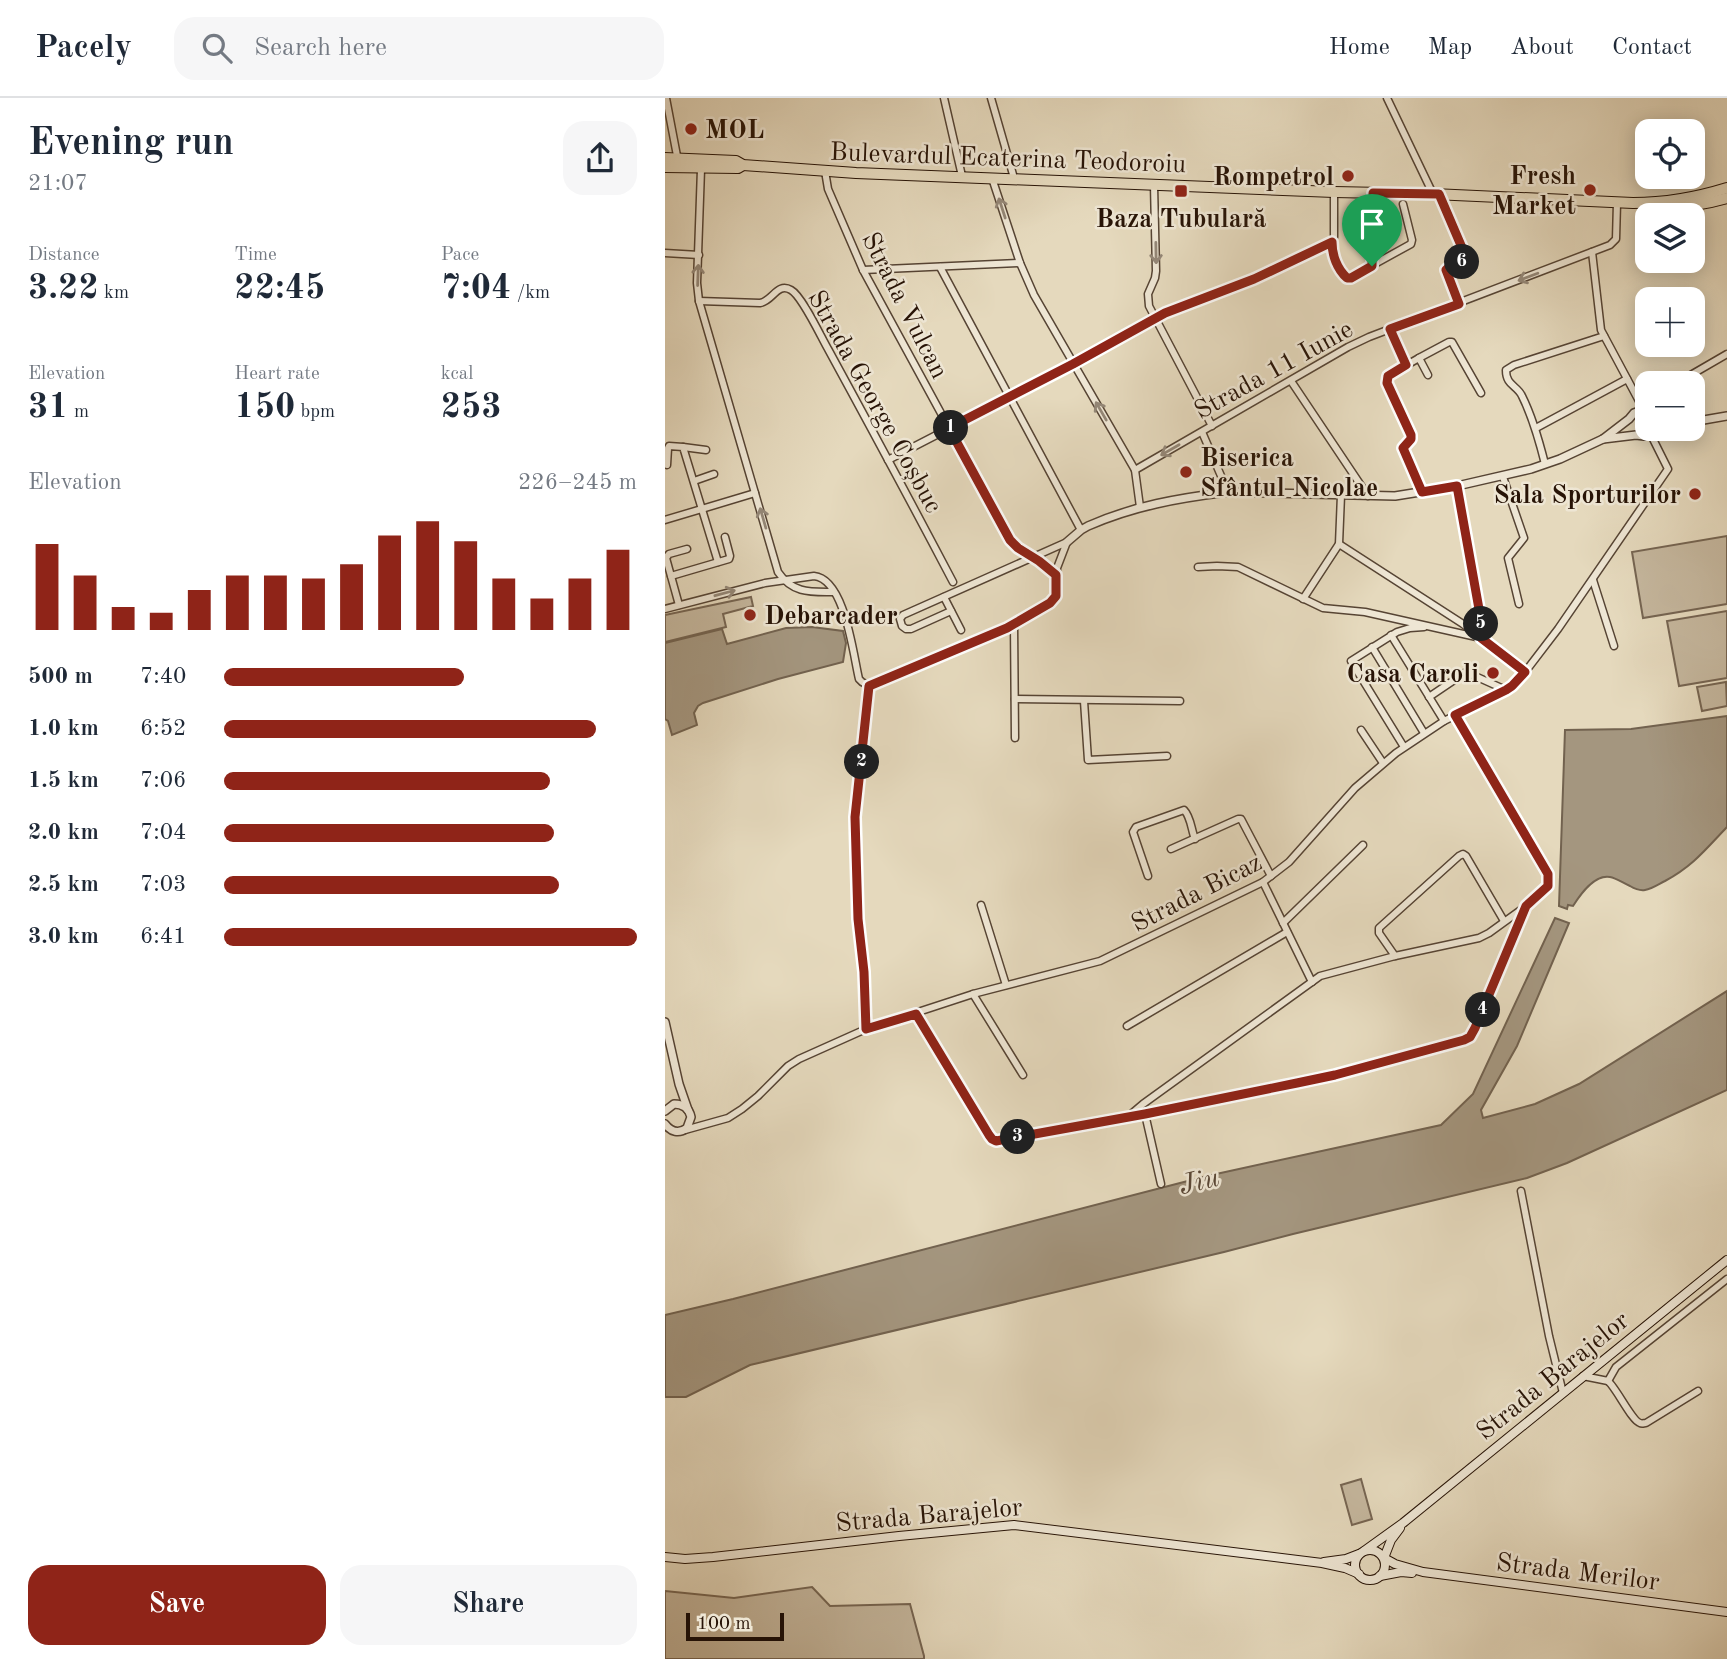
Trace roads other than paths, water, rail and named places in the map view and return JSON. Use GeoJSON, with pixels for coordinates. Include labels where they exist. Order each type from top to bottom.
{"type":"FeatureCollection","features":[{"type":"Feature","properties":{"kind":"main road","name":"Bulevardul Ecaterina Teodoroiu"},"geometry":{"type":"LineString","coordinates":[[665,158],[701,169],[738,169],[743,165]]}},
{"type":"Feature","properties":{"kind":"main road","name":"Bulevardul Ecaterina Teodoroiu"},"geometry":{"type":"LineString","coordinates":[[665,167],[678,163],[736,161],[743,165],[825,171],[1635,203]]}},
{"type":"Feature","properties":{"kind":"main road","name":"Bulevardul Ecaterina Teodoroiu"},"geometry":{"type":"LineString","coordinates":[[1650,203],[1703,195],[1727,188]]}},
{"type":"Feature","properties":{"kind":"main road","name":"Bulevardul Ecaterina Teodoroiu"},"geometry":{"type":"LineString","coordinates":[[1705,203],[1727,198]]}},
{"type":"Feature","properties":{"kind":"main road","name":"Strada Barajelor"},"geometry":{"type":"LineString","coordinates":[[1322,1563],[1346,1559],[1362,1552],[1403,1523],[1727,1260]]}},
{"type":"Feature","properties":{"kind":"main road","name":"Strada Barajelor"},"geometry":{"type":"LineString","coordinates":[[665,1557],[713,1557],[899,1535],[1014,1525],[1322,1563],[1345,1568],[1371,1579],[1380,1576],[1385,1568],[1384,1558],[1391,1540],[1403,1523]]}},
{"type":"Feature","properties":{"kind":"main road"},"geometry":{"type":"LineString","coordinates":[[1359,1574],[1355,1566],[1357,1557],[1362,1552],[1373,1550],[1384,1558]]}},
{"type":"Feature","properties":{"kind":"main road","name":"Strada Merilor"},"geometry":{"type":"LineString","coordinates":[[1384,1558],[1423,1572]]}},
{"type":"Feature","properties":{"kind":"main road","name":"Strada Merilor"},"geometry":{"type":"LineString","coordinates":[[1380,1576],[1423,1572],[1727,1612]]}},
{"type":"Feature","properties":{"kind":"street"},"geometry":{"type":"LineString","coordinates":[[666,98],[678,163]]}},
{"type":"Feature","properties":{"kind":"street"},"geometry":{"type":"LineString","coordinates":[[944,98],[962,176]]}},
{"type":"Feature","properties":{"kind":"street"},"geometry":{"type":"LineString","coordinates":[[991,98],[1014,178]]}},
{"type":"Feature","properties":{"kind":"street"},"geometry":{"type":"LineString","coordinates":[[1387,98],[1466,257],[1463,262],[1446,270],[1459,304]]}},
{"type":"Feature","properties":{"kind":"street"},"geometry":{"type":"LineString","coordinates":[[701,169],[697,283],[699,301],[778,572],[796,588],[807,593],[834,592]]}},
{"type":"Feature","properties":{"kind":"street","name":"Strada Vulcan"},"geometry":{"type":"LineString","coordinates":[[825,171],[828,189],[863,270],[1010,540],[1056,575]]}},
{"type":"Feature","properties":{"kind":"street"},"geometry":{"type":"LineString","coordinates":[[992,177],[1020,263],[1034,295],[1135,470],[1140,507]]}},
{"type":"Feature","properties":{"kind":"street"},"geometry":{"type":"LineString","coordinates":[[1154,184],[1156,271],[1147,299],[1212,426]]}},
{"type":"Feature","properties":{"kind":"street"},"geometry":{"type":"LineString","coordinates":[[1334,192],[1334,257],[1343,276],[1347,278],[1411,244],[1403,204]]}},
{"type":"Feature","properties":{"kind":"street"},"geometry":{"type":"LineString","coordinates":[[1372,266],[1373,193]]}},
{"type":"Feature","properties":{"kind":"street","name":"Strada 11 Iunie"},"geometry":{"type":"LineString","coordinates":[[1135,470],[1348,347],[1610,245],[1616,239],[1618,203]]}},
{"type":"Feature","properties":{"kind":"street"},"geometry":{"type":"LineString","coordinates":[[888,460],[1155,319],[1254,279],[1332,242]]}},
{"type":"Feature","properties":{"kind":"street"},"geometry":{"type":"LineString","coordinates":[[1592,252],[1599,324],[1635,393]]}},
{"type":"Feature","properties":{"kind":"street"},"geometry":{"type":"LineString","coordinates":[[665,253],[699,255]]}},
{"type":"Feature","properties":{"kind":"street"},"geometry":{"type":"LineString","coordinates":[[863,270],[1020,263]]}},
{"type":"Feature","properties":{"kind":"street"},"geometry":{"type":"LineString","coordinates":[[940,267],[1081,530]]}},
{"type":"Feature","properties":{"kind":"street","name":"Strada George Coșbuc"},"geometry":{"type":"LineString","coordinates":[[699,301],[760,303],[770,299],[779,288],[794,291],[809,314],[953,582]]}},
{"type":"Feature","properties":{"kind":"street"},"geometry":{"type":"LineString","coordinates":[[1390,329],[1406,365]]}},
{"type":"Feature","properties":{"kind":"street"},"geometry":{"type":"LineString","coordinates":[[1545,464],[1536,428],[1520,392],[1512,387],[1506,370],[1514,365],[1604,336]]}},
{"type":"Feature","properties":{"kind":"street"},"geometry":{"type":"LineString","coordinates":[[1422,492],[1403,448],[1411,435],[1387,383],[1388,376],[1452,342],[1481,393]]}},
{"type":"Feature","properties":{"kind":"street"},"geometry":{"type":"LineString","coordinates":[[1698,371],[1727,354]]}},
{"type":"Feature","properties":{"kind":"street"},"geometry":{"type":"LineString","coordinates":[[1419,358],[1428,375]]}},
{"type":"Feature","properties":{"kind":"street"},"geometry":{"type":"LineString","coordinates":[[1536,428],[1627,379]]}},
{"type":"Feature","properties":{"kind":"street"},"geometry":{"type":"LineString","coordinates":[[1291,381],[1369,496]]}},
{"type":"Feature","properties":{"kind":"street"},"geometry":{"type":"LineString","coordinates":[[951,611],[911,629],[902,626],[900,619],[902,615],[1067,542],[1081,530],[1140,507],[1228,492],[1395,496],[1457,486],[1503,477],[1545,464],[1602,439],[1635,412]]}},
{"type":"Feature","properties":{"kind":"street"},"geometry":{"type":"LineString","coordinates":[[1705,420],[1727,416]]}},
{"type":"Feature","properties":{"kind":"street"},"geometry":{"type":"LineString","coordinates":[[1629,419],[1630,428],[1635,429]]}},
{"type":"Feature","properties":{"kind":"street"},"geometry":{"type":"LineString","coordinates":[[1202,432],[1228,492]]}},
{"type":"Feature","properties":{"kind":"street"},"geometry":{"type":"LineString","coordinates":[[1602,439],[1635,435]]}},
{"type":"Feature","properties":{"kind":"street","name":"Strada Bicaz"},"geometry":{"type":"LineString","coordinates":[[680,1131],[728,1118],[758,1096],[795,1061],[866,1029],[973,994],[1100,961],[1263,882],[1289,862],[1355,788],[1383,763],[1444,721],[1506,690],[1525,672],[1593,580],[1668,469],[1653,441]]}},
{"type":"Feature","properties":{"kind":"street"},"geometry":{"type":"LineString","coordinates":[[667,465],[669,446],[706,450]]}},
{"type":"Feature","properties":{"kind":"street"},"geometry":{"type":"LineString","coordinates":[[683,447],[718,562]]}},
{"type":"Feature","properties":{"kind":"street"},"geometry":{"type":"LineString","coordinates":[[694,481],[714,474]]}},
{"type":"Feature","properties":{"kind":"street"},"geometry":{"type":"LineString","coordinates":[[1503,477],[1524,538],[1508,558],[1519,604]]}},
{"type":"Feature","properties":{"kind":"street"},"geometry":{"type":"LineString","coordinates":[[1457,486],[1479,609],[1481,638]]}},
{"type":"Feature","properties":{"kind":"street"},"geometry":{"type":"LineString","coordinates":[[665,520],[755,493]]}},
{"type":"Feature","properties":{"kind":"street"},"geometry":{"type":"LineString","coordinates":[[1303,599],[1339,544],[1341,495]]}},
{"type":"Feature","properties":{"kind":"street"},"geometry":{"type":"LineString","coordinates":[[671,576],[730,558],[725,537]]}},
{"type":"Feature","properties":{"kind":"street"},"geometry":{"type":"LineString","coordinates":[[869,686],[970,645],[1014,624],[1055,598],[1058,562],[1067,542]]}},
{"type":"Feature","properties":{"kind":"street"},"geometry":{"type":"LineString","coordinates":[[1339,544],[1463,624],[1525,672]]}},
{"type":"Feature","properties":{"kind":"street"},"geometry":{"type":"LineString","coordinates":[[679,606],[666,558],[687,549]]}},
{"type":"Feature","properties":{"kind":"street"},"geometry":{"type":"LineString","coordinates":[[1198,566],[1238,567],[1323,608],[1365,612],[1481,638]]}},
{"type":"Feature","properties":{"kind":"street"},"geometry":{"type":"LineString","coordinates":[[665,609],[765,583],[820,576],[828,582],[845,614],[859,679],[869,686]]}},
{"type":"Feature","properties":{"kind":"street"},"geometry":{"type":"LineString","coordinates":[[1593,580],[1615,646]]}},
{"type":"Feature","properties":{"kind":"street"},"geometry":{"type":"LineString","coordinates":[[944,597],[961,630]]}},
{"type":"Feature","properties":{"kind":"street"},"geometry":{"type":"LineString","coordinates":[[1014,624],[1015,738]]}},
{"type":"Feature","properties":{"kind":"street"},"geometry":{"type":"LineString","coordinates":[[1403,747],[1351,661],[1391,635],[1410,628],[1433,626]]}},
{"type":"Feature","properties":{"kind":"street"},"geometry":{"type":"LineString","coordinates":[[1391,635],[1444,721]]}},
{"type":"Feature","properties":{"kind":"street"},"geometry":{"type":"LineString","coordinates":[[1371,648],[1425,733]]}},
{"type":"Feature","properties":{"kind":"street"},"geometry":{"type":"LineString","coordinates":[[1429,697],[1466,672],[1506,690]]}},
{"type":"Feature","properties":{"kind":"street"},"geometry":{"type":"LineString","coordinates":[[866,1029],[864,972],[858,919],[855,817],[869,686]]}},
{"type":"Feature","properties":{"kind":"street"},"geometry":{"type":"LineString","coordinates":[[1015,699],[1181,701]]}},
{"type":"Feature","properties":{"kind":"street"},"geometry":{"type":"LineString","coordinates":[[1084,701],[1088,760],[1167,756]]}},
{"type":"Feature","properties":{"kind":"street"},"geometry":{"type":"LineString","coordinates":[[1128,1117],[1325,974],[1479,938],[1526,906],[1548,886],[1548,874],[1455,715]]}},
{"type":"Feature","properties":{"kind":"street"},"geometry":{"type":"LineString","coordinates":[[1361,730],[1383,763]]}},
{"type":"Feature","properties":{"kind":"street"},"geometry":{"type":"LineString","coordinates":[[1148,876],[1133,832],[1136,827],[1184,810],[1189,816],[1195,839]]}},
{"type":"Feature","properties":{"kind":"street"},"geometry":{"type":"LineString","coordinates":[[1171,849],[1241,819],[1271,876]]}},
{"type":"Feature","properties":{"kind":"street"},"geometry":{"type":"LineString","coordinates":[[1283,923],[1363,845]]}},
{"type":"Feature","properties":{"kind":"street"},"geometry":{"type":"LineString","coordinates":[[1395,956],[1379,933],[1379,928],[1464,854],[1504,921]]}},
{"type":"Feature","properties":{"kind":"street"},"geometry":{"type":"LineString","coordinates":[[1263,882],[1313,982]]}},
{"type":"Feature","properties":{"kind":"street"},"geometry":{"type":"LineString","coordinates":[[981,905],[1006,985]]}},
{"type":"Feature","properties":{"kind":"street"},"geometry":{"type":"LineString","coordinates":[[916,1014],[992,1139],[1001,1140],[1335,1075],[1464,1040],[1470,1037],[1475,1028],[1526,906]]}},
{"type":"Feature","properties":{"kind":"street"},"geometry":{"type":"LineString","coordinates":[[1127,1026],[1287,932]]}},
{"type":"Feature","properties":{"kind":"street"},"geometry":{"type":"LineString","coordinates":[[973,994],[1023,1075]]}},
{"type":"Feature","properties":{"kind":"street"},"geometry":{"type":"LineString","coordinates":[[665,1022],[690,1113],[689,1125],[665,1136]]}},
{"type":"Feature","properties":{"kind":"street"},"geometry":{"type":"LineString","coordinates":[[668,1108],[680,1084]]}},
{"type":"Feature","properties":{"kind":"street"},"geometry":{"type":"LineString","coordinates":[[668,1108],[678,1104],[706,1125]]}},
{"type":"Feature","properties":{"kind":"street"},"geometry":{"type":"LineString","coordinates":[[1145,1114],[1161,1184]]}},
{"type":"Feature","properties":{"kind":"street"},"geometry":{"type":"LineString","coordinates":[[665,1124],[669,1129],[680,1131]]}},
{"type":"Feature","properties":{"kind":"street"},"geometry":{"type":"LineString","coordinates":[[1521,1191],[1549,1336],[1563,1393]]}},
{"type":"Feature","properties":{"kind":"street"},"geometry":{"type":"LineString","coordinates":[[1608,1381],[1616,1367],[1727,1279]]}},
{"type":"Feature","properties":{"kind":"street"},"geometry":{"type":"LineString","coordinates":[[1583,1376],[1608,1381],[1635,1420],[1640,1423],[1646,1423],[1698,1391]]}},
{"type":"Feature","properties":{"kind":"water"},"geometry":{"type":"Polygon","coordinates":[[[812,627],[843,631],[846,643],[843,662],[703,703],[694,713],[697,725],[672,735],[665,719],[665,643],[722,629],[727,644],[786,628],[812,627]]]}},
{"type":"Feature","properties":{"kind":"water"},"geometry":{"type":"Polygon","coordinates":[[[1727,716],[1727,827],[1691,863],[1653,888],[1639,890],[1615,878],[1604,877],[1588,886],[1573,906],[1568,905],[1567,909],[1559,906],[1565,730],[1631,729],[1727,716]]]}},
{"type":"Feature","properties":{"kind":"water","name":"Jiu"},"geometry":{"type":"Polygon","coordinates":[[[1555,918],[1569,923],[1517,1046],[1481,1110],[1483,1118],[1535,1104],[1579,1084],[1727,991],[1727,1090],[1567,1163],[1527,1178],[750,1365],[686,1397],[665,1397],[665,1315],[1207,1176],[1441,1125],[1473,1094],[1555,918]]]}},
{"type":"Feature","properties":{"kind":"place","name":"MOL"},"geometry":{"type":"Point","coordinates":[691,129]}},
{"type":"Feature","properties":{"kind":"place","name":"Rompetrol"},"geometry":{"type":"Point","coordinates":[1348,176]}},
{"type":"Feature","properties":{"kind":"place","name":"Fresh Market"},"geometry":{"type":"Point","coordinates":[1590,190]}},
{"type":"Feature","properties":{"kind":"place","name":"Baza Tubulară"},"geometry":{"type":"Point","coordinates":[1181,191]}},
{"type":"Feature","properties":{"kind":"place","name":"Biserica Sfântul Nicolae"},"geometry":{"type":"Point","coordinates":[1186,472]}},
{"type":"Feature","properties":{"kind":"place","name":"Sala Sporturilor"},"geometry":{"type":"Point","coordinates":[1695,494]}},
{"type":"Feature","properties":{"kind":"place","name":"Debarcader"},"geometry":{"type":"Point","coordinates":[750,615]}},
{"type":"Feature","properties":{"kind":"place","name":"Casa Caroli"},"geometry":{"type":"Point","coordinates":[1493,673]}}]}
